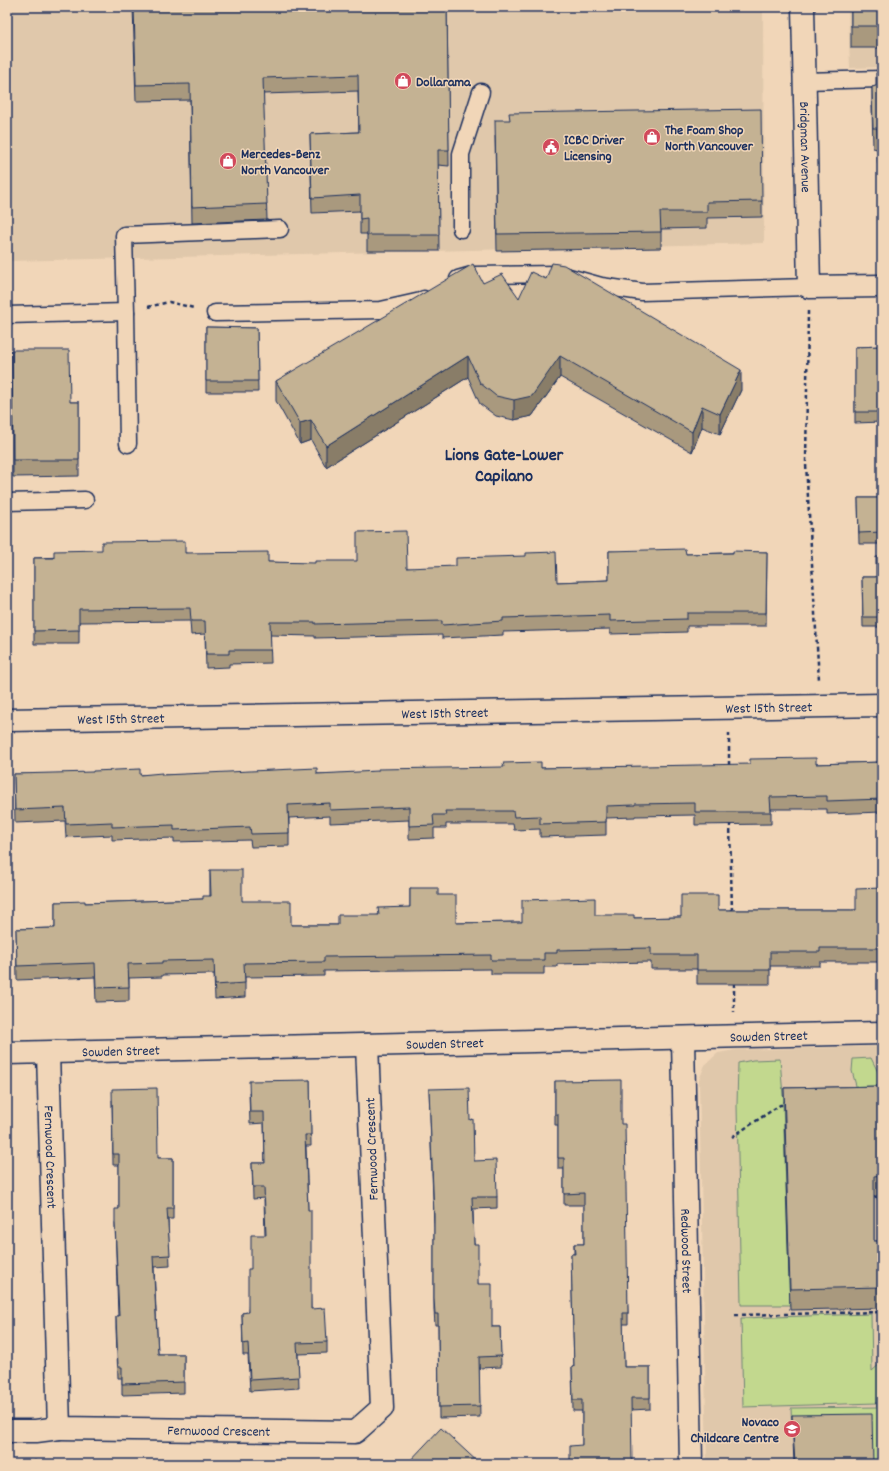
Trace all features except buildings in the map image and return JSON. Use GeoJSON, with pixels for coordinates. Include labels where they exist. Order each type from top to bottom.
{"type":"FeatureCollection","features":[{"type":"Feature","properties":{"kind":"street","name":"Bridgman Avenue"},"geometry":{"type":"LineString","coordinates":[[803,7],[809,287]]}},
{"type":"Feature","properties":{"kind":"street"},"geometry":{"type":"LineString","coordinates":[[809,287],[882,286]]}},
{"type":"Feature","properties":{"kind":"street","name":"West 15th Street"},"geometry":{"type":"LineString","coordinates":[[7,720],[882,705]]}},
{"type":"Feature","properties":{"kind":"street","name":"Sowden Street"},"geometry":{"type":"LineString","coordinates":[[7,1053],[882,1033]]}},
{"type":"Feature","properties":{"kind":"street","name":"Redwood Street"},"geometry":{"type":"LineString","coordinates":[[683,1038],[691,1464]]}},
{"type":"Feature","properties":{"kind":"street","name":"Fernwood Crescent"},"geometry":{"type":"LineString","coordinates":[[48,1053],[59,1428],[355,1432],[382,1408],[367,1045]]}},
{"type":"Feature","properties":{"kind":"street"},"geometry":{"type":"LineString","coordinates":[[7,1431],[36,1431],[59,1428]]}},
{"type":"Feature","properties":{"kind":"lane"},"geometry":{"type":"LineString","coordinates":[[804,81],[882,79]]}},
{"type":"Feature","properties":{"kind":"lane"},"geometry":{"type":"LineString","coordinates":[[461,230],[461,154],[481,92]]}},
{"type":"Feature","properties":{"kind":"lane"},"geometry":{"type":"LineString","coordinates":[[128,444],[124,235],[280,229]]}},
{"type":"Feature","properties":{"kind":"lane"},"geometry":{"type":"LineString","coordinates":[[215,313],[381,310],[421,301],[451,281],[472,275],[558,274],[601,286],[642,292],[809,287]]}},
{"type":"Feature","properties":{"kind":"lane"},"geometry":{"type":"LineString","coordinates":[[7,315],[126,312]]}},
{"type":"Feature","properties":{"kind":"lane"},"geometry":{"type":"LineString","coordinates":[[7,502],[85,500]]}},
{"type":"Feature","properties":{"kind":"path"},"geometry":{"type":"LineString","coordinates":[[809,287],[806,464],[819,684]]}},
{"type":"Feature","properties":{"kind":"path"},"geometry":{"type":"LineString","coordinates":[[126,312],[169,302],[215,313]]}},
{"type":"Feature","properties":{"kind":"path"},"geometry":{"type":"LineString","coordinates":[[728,726],[729,773]]}},
{"type":"Feature","properties":{"kind":"path"},"geometry":{"type":"LineString","coordinates":[[730,820],[732,914]]}},
{"type":"Feature","properties":{"kind":"path"},"geometry":{"type":"LineString","coordinates":[[734,977],[734,1016]]}},
{"type":"Feature","properties":{"kind":"path"},"geometry":{"type":"LineString","coordinates":[[732,1137],[780,1105],[787,1105]]}},
{"type":"Feature","properties":{"kind":"path"},"geometry":{"type":"LineString","coordinates":[[874,1196],[882,1203]]}},
{"type":"Feature","properties":{"kind":"path"},"geometry":{"type":"LineString","coordinates":[[735,1315],[882,1312]]}},
{"type":"Feature","properties":{"kind":"shaded area"},"geometry":{"type":"Polygon","coordinates":[[[7,7],[763,7],[764,243],[9,261],[7,7]]]}},
{"type":"Feature","properties":{"kind":"shaded area"},"geometry":{"type":"Polygon","coordinates":[[[848,7],[882,7],[882,67],[850,68],[848,7]]]}},
{"type":"Feature","properties":{"kind":"shaded area"},"geometry":{"type":"Polygon","coordinates":[[[882,1046],[882,1464],[707,1464],[699,1080],[705,1065],[718,1053],[735,1050],[882,1046]]]}},
{"type":"Feature","properties":{"kind":"green space"},"geometry":{"type":"Polygon","coordinates":[[[871,1058],[881,1078],[881,1099],[783,1102],[790,1305],[741,1305],[737,1105],[738,1063],[753,1060],[780,1059],[783,1096],[858,1093],[852,1071],[853,1059],[871,1058]]]}},
{"type":"Feature","properties":{"kind":"green space"},"geometry":{"type":"Polygon","coordinates":[[[871,1314],[872,1371],[882,1362],[882,1464],[873,1464],[792,1431],[791,1408],[877,1407],[877,1403],[743,1407],[741,1318],[871,1314]]]}},
{"type":"Feature","properties":{"kind":"place","name":"Dollarama"},"geometry":{"type":"Point","coordinates":[403,81]}},
{"type":"Feature","properties":{"kind":"place","name":"The Foam Shop North Vancouver"},"geometry":{"type":"Point","coordinates":[652,137]}},
{"type":"Feature","properties":{"kind":"place","name":"ICBC Driver Licensing"},"geometry":{"type":"Point","coordinates":[551,147]}},
{"type":"Feature","properties":{"kind":"place","name":"Mercedes-Benz North Vancouver"},"geometry":{"type":"Point","coordinates":[228,161]}},
{"type":"Feature","properties":{"kind":"place","name":"Novaco Childcare Centre"},"geometry":{"type":"Point","coordinates":[792,1429]}},
{"type":"Feature","properties":{"kind":"district","name":"Lions Gate-Lower Capilano"},"geometry":{"type":"Point","coordinates":[504,464]}}]}
